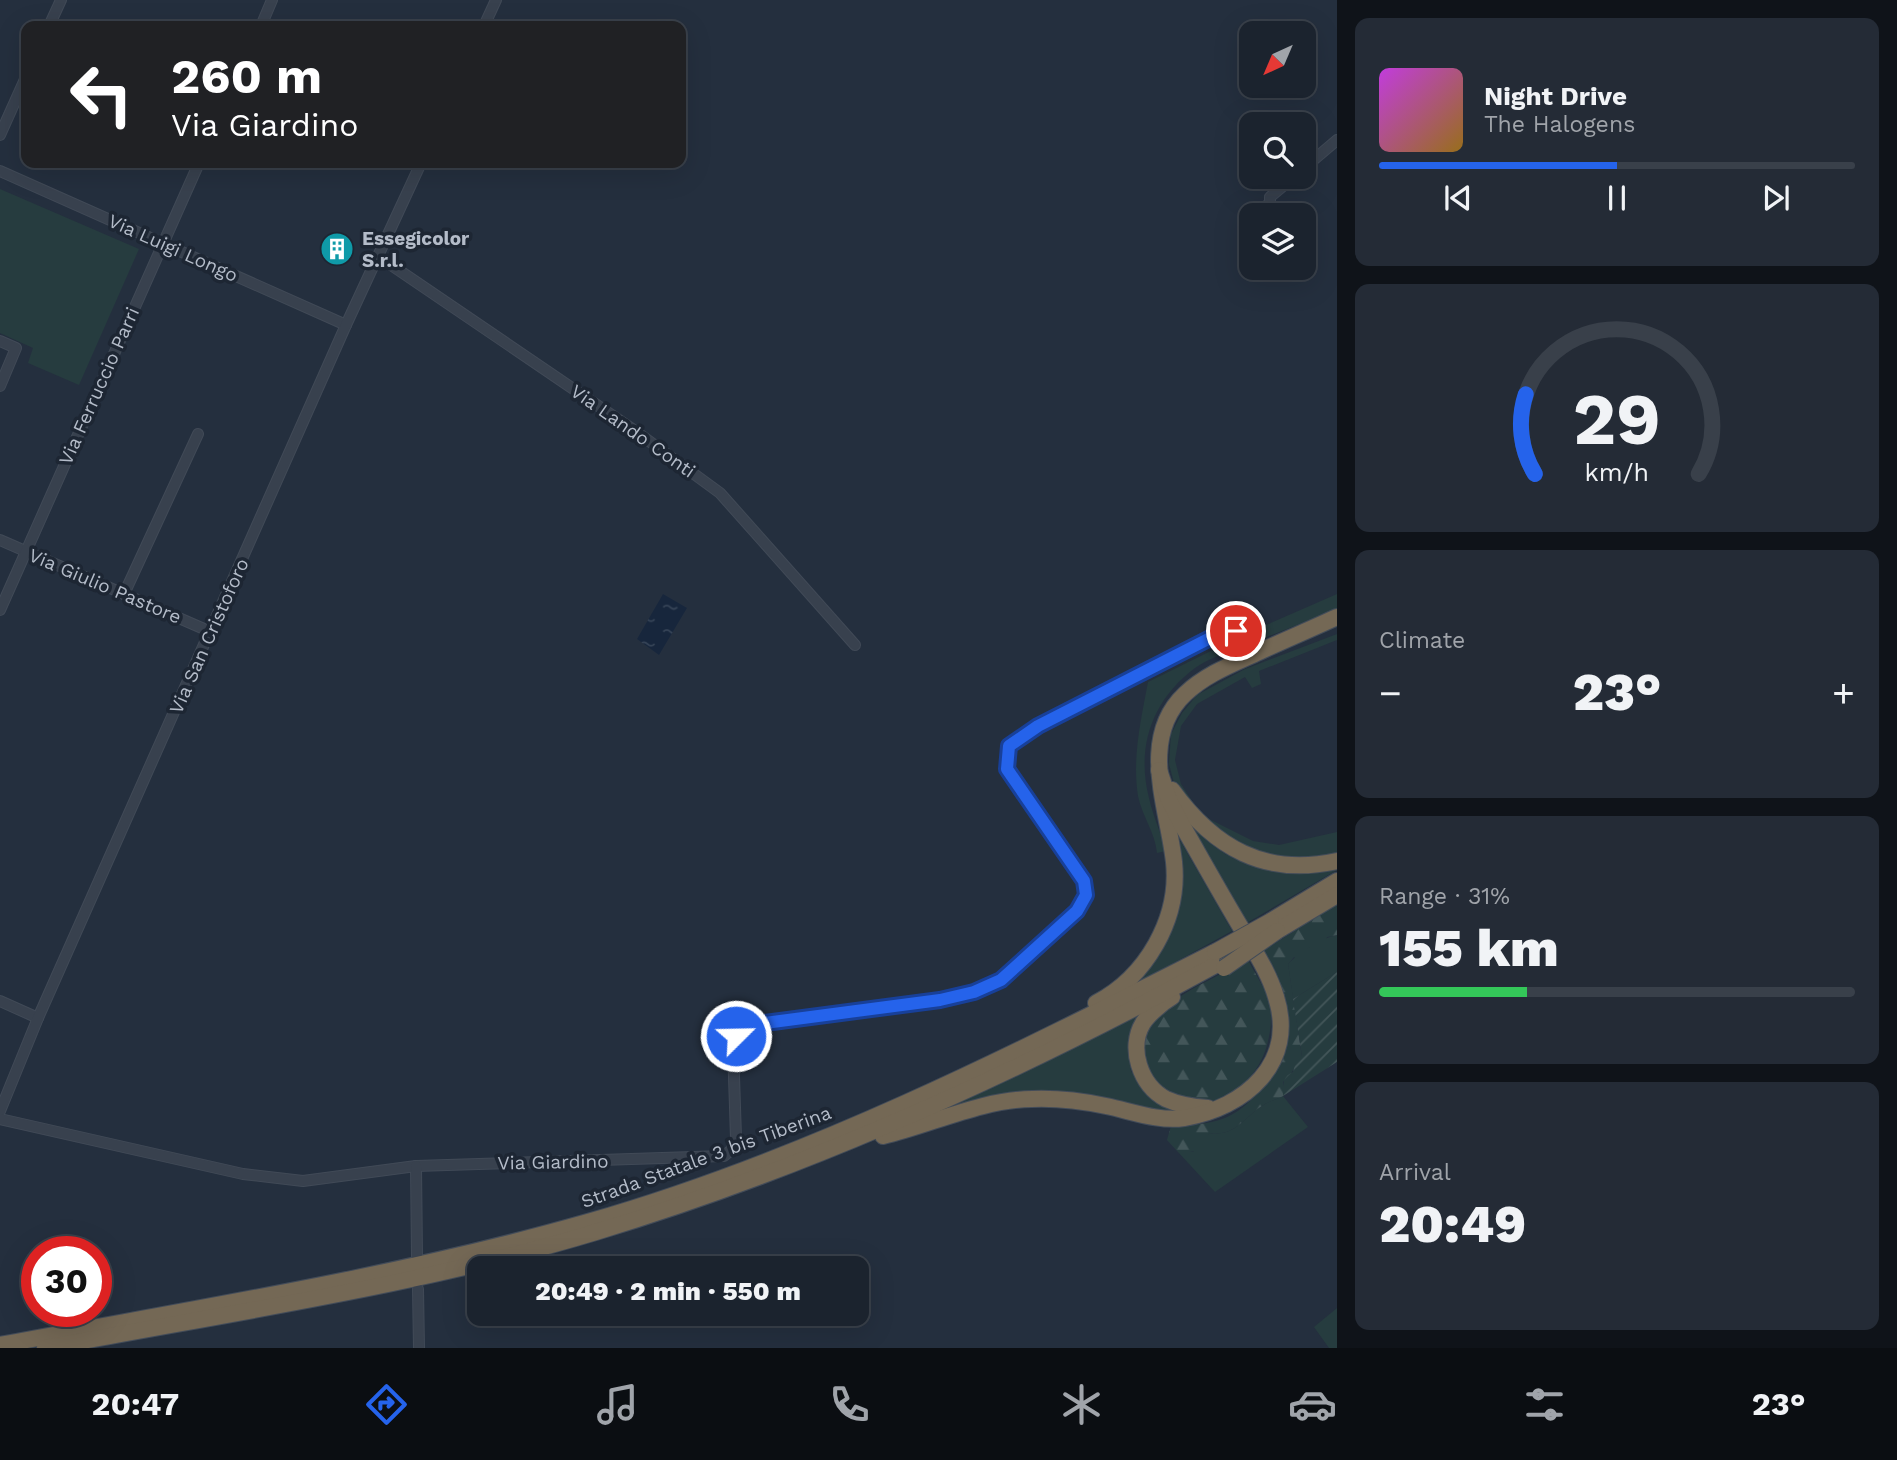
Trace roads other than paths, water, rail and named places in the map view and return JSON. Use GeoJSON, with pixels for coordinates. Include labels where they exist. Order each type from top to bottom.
{"type":"FeatureCollection","features":[{"type":"Feature","properties":{"kind":"highway"},"geometry":{"type":"LineString","coordinates":[[1020,1051],[1059,1022],[1103,999],[1127,981],[1147,960],[1164,931],[1173,899],[1174,863],[1159,770],[1159,743],[1168,716],[1184,695],[1208,675],[1337,617]]}},
{"type":"Feature","properties":{"kind":"highway"},"geometry":{"type":"LineString","coordinates":[[1159,770],[1190,812],[1230,848],[1254,859],[1283,866],[1317,866],[1337,861]]}},
{"type":"Feature","properties":{"kind":"highway"},"geometry":{"type":"LineString","coordinates":[[832,1148],[898,1132],[993,1103],[1030,1099],[1070,1100],[1161,1118],[1183,1119],[1218,1109],[1240,1098],[1259,1083],[1274,1059],[1281,1030],[1277,998],[1265,969],[1182,825],[1159,770]]}},
{"type":"Feature","properties":{"kind":"highway","name":"Strada Statale 3 bis Tiberina"},"geometry":{"type":"LineString","coordinates":[[45,1348],[475,1264],[593,1233],[674,1207],[832,1148],[1025,1063],[1220,961],[1337,881]]}},
{"type":"Feature","properties":{"kind":"highway","name":"Strada Statale 3 bis Tiberina"},"geometry":{"type":"LineString","coordinates":[[1274,926],[1337,895]]}},
{"type":"Feature","properties":{"kind":"highway"},"geometry":{"type":"LineString","coordinates":[[1218,1109],[1182,1105],[1163,1098],[1146,1082],[1137,1062],[1136,1043],[1143,1023],[1164,1002],[1220,961]]}},
{"type":"Feature","properties":{"kind":"highway","name":"Strada Statale 3 bis Tiberina"},"geometry":{"type":"LineString","coordinates":[[0,1345],[473,1253],[589,1222],[696,1187],[817,1142],[938,1090],[1220,961]]}},
{"type":"Feature","properties":{"kind":"street"},"geometry":{"type":"LineString","coordinates":[[51,21],[61,0]]}},
{"type":"Feature","properties":{"kind":"street"},"geometry":{"type":"LineString","coordinates":[[263,21],[272,0]]}},
{"type":"Feature","properties":{"kind":"street"},"geometry":{"type":"LineString","coordinates":[[486,21],[496,0]]}},
{"type":"Feature","properties":{"kind":"street"},"geometry":{"type":"LineString","coordinates":[[0,135],[21,88]]}},
{"type":"Feature","properties":{"kind":"street"},"geometry":{"type":"LineString","coordinates":[[1316,158],[1337,140]]}},
{"type":"Feature","properties":{"kind":"street","name":"Via Ferruccio Parri"},"geometry":{"type":"LineString","coordinates":[[0,610],[197,168]]}},
{"type":"Feature","properties":{"kind":"street","name":"Via San Cristoforo"},"geometry":{"type":"LineString","coordinates":[[0,1111],[38,1017],[419,168]]}},
{"type":"Feature","properties":{"kind":"street","name":"Via Luigi Longo"},"geometry":{"type":"LineString","coordinates":[[0,171],[346,326]]}},
{"type":"Feature","properties":{"kind":"street"},"geometry":{"type":"LineString","coordinates":[[1270,203],[1270,197],[1280,189]]}},
{"type":"Feature","properties":{"kind":"street","name":"Via Lando Conti"},"geometry":{"type":"LineString","coordinates":[[378,256],[638,433],[720,493],[855,645]]}},
{"type":"Feature","properties":{"kind":"street"},"geometry":{"type":"LineString","coordinates":[[0,341],[16,348],[0,386]]}},
{"type":"Feature","properties":{"kind":"street"},"geometry":{"type":"LineString","coordinates":[[124,594],[198,434]]}},
{"type":"Feature","properties":{"kind":"street","name":"Via Giulio Pastore"},"geometry":{"type":"LineString","coordinates":[[0,540],[211,632]]}},
{"type":"Feature","properties":{"kind":"street","name":"Via Giardino"},"geometry":{"type":"LineString","coordinates":[[0,1119],[243,1174],[303,1181],[416,1166],[724,1156],[731,1150],[736,1138],[733,1046],[736,1036],[746,1027],[940,1000],[974,992],[1001,980],[1077,911],[1086,895],[1084,881],[1007,769],[1009,746],[1038,726],[1218,634],[1236,631],[1249,656]]}},
{"type":"Feature","properties":{"kind":"street"},"geometry":{"type":"LineString","coordinates":[[0,1000],[38,1017]]}},
{"type":"Feature","properties":{"kind":"street"},"geometry":{"type":"LineString","coordinates":[[416,1166],[418,1256]]}},
{"type":"Feature","properties":{"kind":"street"},"geometry":{"type":"LineString","coordinates":[[418,1289],[419,1348]]}},
{"type":"Feature","properties":{"kind":"water"},"geometry":{"type":"Polygon","coordinates":[[[663,594],[687,608],[659,655],[637,639],[663,594]]]}},
{"type":"Feature","properties":{"kind":"place","name":"Essegicolor S.r.l."},"geometry":{"type":"Point","coordinates":[337,249]}}]}
